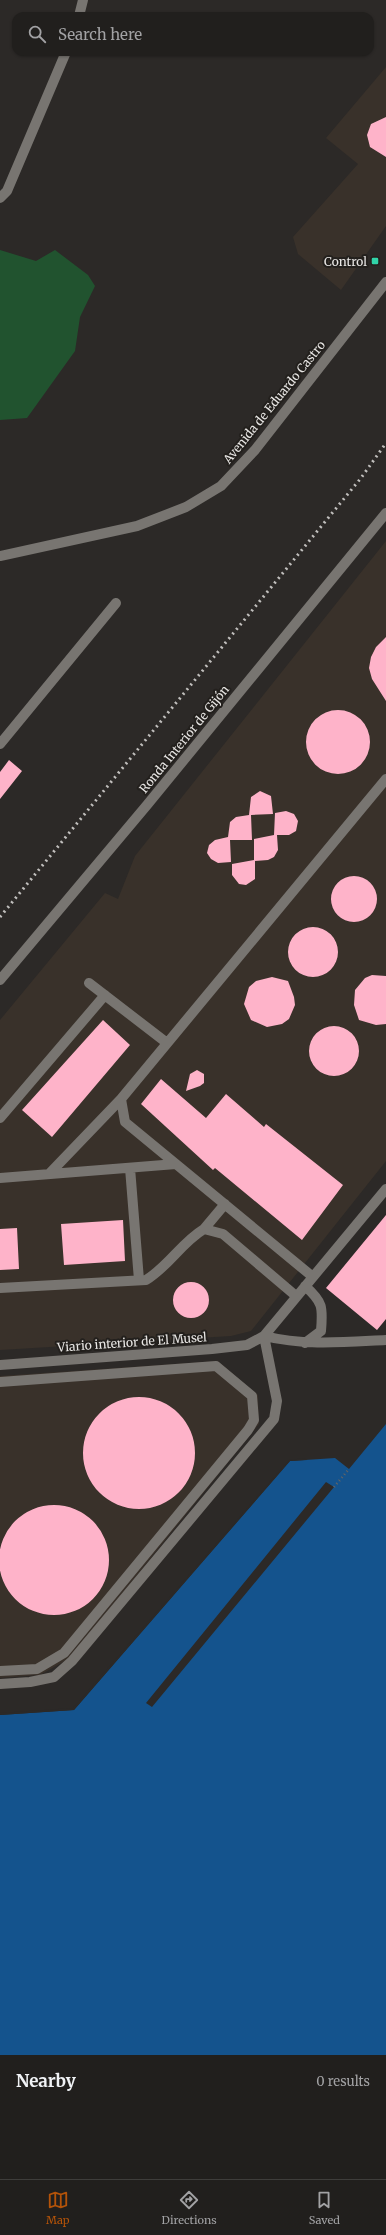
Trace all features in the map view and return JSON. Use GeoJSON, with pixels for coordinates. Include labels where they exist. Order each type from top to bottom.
{"type":"FeatureCollection","features":[{"type":"Feature","properties":{"kind":"street"},"geometry":{"type":"LineString","coordinates":[[80,12],[83,0]]}},
{"type":"Feature","properties":{"kind":"street"},"geometry":{"type":"LineString","coordinates":[[0,198],[7,191],[64,56]]}},
{"type":"Feature","properties":{"kind":"street","name":"Avenida de Eduardo Castro"},"geometry":{"type":"LineString","coordinates":[[0,556],[137,526],[186,507],[221,486],[255,450],[386,282]]}},
{"type":"Feature","properties":{"kind":"street","name":"Ronda Interior de Gijón"},"geometry":{"type":"LineString","coordinates":[[0,980],[147,805],[386,513]]}},
{"type":"Feature","properties":{"kind":"street"},"geometry":{"type":"LineString","coordinates":[[0,744],[116,603]]}},
{"type":"Feature","properties":{"kind":"street"},"geometry":{"type":"LineString","coordinates":[[49,1174],[121,1099],[386,779]]}},
{"type":"Feature","properties":{"kind":"street"},"geometry":{"type":"LineString","coordinates":[[89,983],[167,1043]]}},
{"type":"Feature","properties":{"kind":"street"},"geometry":{"type":"LineString","coordinates":[[0,1118],[104,995]]}},
{"type":"Feature","properties":{"kind":"street"},"geometry":{"type":"LineString","coordinates":[[121,1099],[125,1122],[313,1277]]}},
{"type":"Feature","properties":{"kind":"street"},"geometry":{"type":"LineString","coordinates":[[0,1178],[176,1164]]}},
{"type":"Feature","properties":{"kind":"street"},"geometry":{"type":"LineString","coordinates":[[130,1168],[139,1280]]}},
{"type":"Feature","properties":{"kind":"street"},"geometry":{"type":"LineString","coordinates":[[0,1684],[30,1682],[54,1677],[72,1661],[274,1419],[277,1401],[264,1336],[386,1188]]}},
{"type":"Feature","properties":{"kind":"street"},"geometry":{"type":"LineString","coordinates":[[0,1288],[146,1280],[160,1271],[191,1237],[204,1229],[225,1204]]}},
{"type":"Feature","properties":{"kind":"street"},"geometry":{"type":"LineString","coordinates":[[204,1229],[223,1234],[296,1296]]}},
{"type":"Feature","properties":{"kind":"street"},"geometry":{"type":"LineString","coordinates":[[305,1286],[318,1298],[323,1310],[321,1331],[305,1343]]}},
{"type":"Feature","properties":{"kind":"street"},"geometry":{"type":"LineString","coordinates":[[264,1336],[290,1342],[305,1343],[386,1340]]}},
{"type":"Feature","properties":{"kind":"street","name":"Viario interior de El Musel"},"geometry":{"type":"LineString","coordinates":[[0,1365],[212,1349],[247,1345],[264,1336]]}},
{"type":"Feature","properties":{"kind":"street"},"geometry":{"type":"LineString","coordinates":[[0,1382],[216,1366],[252,1396],[254,1420],[243,1436],[64,1653],[37,1669],[0,1671]]}},
{"type":"Feature","properties":{"kind":"path"},"geometry":{"type":"LineString","coordinates":[[334,1487],[349,1469]]}},
{"type":"Feature","properties":{"kind":"shaded area"},"geometry":{"type":"Polygon","coordinates":[[[386,67],[386,226],[341,290],[298,254],[293,237],[358,164],[326,138],[386,67]]]}},
{"type":"Feature","properties":{"kind":"shaded area"},"geometry":{"type":"Polygon","coordinates":[[[386,541],[386,1161],[251,1331],[231,1336],[0,1350],[0,1020],[105,893],[118,899],[135,856],[386,541]]]}},
{"type":"Feature","properties":{"kind":"shaded area"},"geometry":{"type":"Polygon","coordinates":[[[218,1361],[258,1395],[259,1424],[70,1658],[40,1675],[0,1678],[0,1376],[218,1361]]]}},
{"type":"Feature","properties":{"kind":"green space"},"geometry":{"type":"Polygon","coordinates":[[[0,250],[36,261],[55,250],[88,275],[95,286],[80,317],[75,351],[27,418],[0,420],[0,250]]]}},
{"type":"Feature","properties":{"kind":"water"},"geometry":{"type":"Polygon","coordinates":[[[386,1424],[386,2055],[0,2055],[0,1715],[74,1710],[290,1461],[335,1458],[349,1469],[386,1424]]]}},
{"type":"Feature","properties":{"kind":"pier"},"geometry":{"type":"Polygon","coordinates":[[[305,1458],[307,1460],[290,1461],[74,1710],[0,1715],[0,1713],[73,1708],[289,1460],[305,1458]]]}},
{"type":"Feature","properties":{"kind":"pier"},"geometry":{"type":"Polygon","coordinates":[[[326,1482],[334,1487],[152,1707],[146,1703],[326,1482]]]}},
{"type":"Feature","properties":{"kind":"building"},"geometry":{"type":"Polygon","coordinates":[[[386,117],[386,157],[370,147],[367,135],[371,124],[386,117]]]}},
{"type":"Feature","properties":{"kind":"building"},"geometry":{"type":"Polygon","coordinates":[[[386,637],[386,701],[372,679],[369,668],[371,657],[376,647],[386,637]]]}},
{"type":"Feature","properties":{"kind":"building"},"geometry":{"type":"Polygon","coordinates":[[[332,710],[344,710],[361,719],[368,730],[370,742],[368,754],[361,765],[344,774],[332,774],[320,769],[311,760],[306,748],[306,736],[311,724],[320,715],[332,710]]]}},
{"type":"Feature","properties":{"kind":"building"},"geometry":{"type":"Polygon","coordinates":[[[9,760],[22,771],[0,799],[0,772],[9,760]]]}},
{"type":"Feature","properties":{"kind":"building"},"geometry":{"type":"Polygon","coordinates":[[[260,791],[271,796],[273,814],[251,815],[252,840],[230,840],[231,862],[218,863],[211,859],[207,853],[209,845],[215,840],[228,837],[230,822],[236,817],[249,815],[251,797],[260,791]]]}},
{"type":"Feature","properties":{"kind":"building"},"geometry":{"type":"Polygon","coordinates":[[[286,811],[294,814],[298,821],[296,831],[289,835],[277,835],[278,850],[274,857],[268,860],[255,861],[255,879],[246,885],[239,884],[232,875],[232,864],[254,860],[254,839],[274,835],[275,813],[286,811]]]}},
{"type":"Feature","properties":{"kind":"building"},"geometry":{"type":"Polygon","coordinates":[[[354,876],[367,880],[373,886],[377,899],[373,912],[367,918],[354,922],[341,918],[335,912],[331,899],[335,886],[341,880],[354,876]]]}},
{"type":"Feature","properties":{"kind":"building"},"geometry":{"type":"Polygon","coordinates":[[[308,927],[318,927],[331,934],[338,947],[338,957],[331,970],[318,977],[308,977],[299,973],[292,966],[288,957],[288,947],[292,938],[299,931],[308,927]]]}},
{"type":"Feature","properties":{"kind":"building"},"geometry":{"type":"Polygon","coordinates":[[[372,975],[386,976],[386,1024],[376,1025],[359,1020],[354,1005],[355,990],[365,978],[372,975]]]}},
{"type":"Feature","properties":{"kind":"building"},"geometry":{"type":"Polygon","coordinates":[[[272,977],[288,981],[294,997],[295,1005],[289,1019],[282,1024],[267,1027],[251,1020],[244,1004],[249,987],[256,981],[272,977]]]}},
{"type":"Feature","properties":{"kind":"building"},"geometry":{"type":"Polygon","coordinates":[[[103,1020],[130,1045],[52,1137],[22,1110],[103,1020]]]}},
{"type":"Feature","properties":{"kind":"building"},"geometry":{"type":"Polygon","coordinates":[[[329,1026],[339,1026],[352,1033],[359,1046],[359,1056],[352,1069],[339,1076],[329,1076],[320,1072],[313,1065],[309,1056],[309,1046],[313,1037],[320,1030],[329,1026]]]}},
{"type":"Feature","properties":{"kind":"building"},"geometry":{"type":"Polygon","coordinates":[[[197,1070],[204,1074],[204,1083],[186,1091],[190,1074],[197,1070]]]}},
{"type":"Feature","properties":{"kind":"building"},"geometry":{"type":"Polygon","coordinates":[[[161,1079],[206,1118],[226,1094],[264,1127],[266,1124],[343,1185],[302,1240],[215,1168],[213,1170],[141,1104],[161,1079]]]}},
{"type":"Feature","properties":{"kind":"building"},"geometry":{"type":"Polygon","coordinates":[[[386,1215],[386,1319],[377,1330],[326,1288],[386,1215]]]}},
{"type":"Feature","properties":{"kind":"building"},"geometry":{"type":"Polygon","coordinates":[[[123,1220],[125,1261],[64,1265],[61,1224],[123,1220]]]}},
{"type":"Feature","properties":{"kind":"building"},"geometry":{"type":"Polygon","coordinates":[[[17,1228],[19,1269],[0,1270],[0,1229],[17,1228]]]}},
{"type":"Feature","properties":{"kind":"building"},"geometry":{"type":"Polygon","coordinates":[[[191,1282],[201,1285],[206,1290],[209,1300],[206,1310],[201,1315],[191,1318],[181,1315],[176,1310],[173,1300],[176,1290],[181,1285],[191,1282]]]}},
{"type":"Feature","properties":{"kind":"building"},"geometry":{"type":"Polygon","coordinates":[[[139,1397],[160,1402],[170,1407],[178,1414],[185,1422],[190,1432],[195,1453],[190,1474],[185,1484],[178,1492],[170,1499],[160,1504],[139,1509],[118,1504],[108,1499],[100,1492],[93,1484],[88,1474],[83,1453],[88,1432],[93,1422],[100,1414],[108,1407],[118,1402],[139,1397]]]}},
{"type":"Feature","properties":{"kind":"building"},"geometry":{"type":"Polygon","coordinates":[[[54,1505],[75,1509],[85,1514],[93,1521],[100,1529],[105,1539],[109,1560],[105,1581],[100,1591],[93,1599],[85,1606],[75,1611],[54,1615],[33,1611],[23,1606],[15,1599],[8,1591],[3,1581],[-1,1560],[3,1539],[8,1529],[15,1521],[23,1514],[33,1509],[54,1505]]]}},
{"type":"Feature","properties":{"kind":"railway"},"geometry":{"type":"LineString","coordinates":[[0,917],[361,478],[386,443]]}},
{"type":"Feature","properties":{"kind":"place","name":"Control"},"geometry":{"type":"Point","coordinates":[375,261]}}]}
